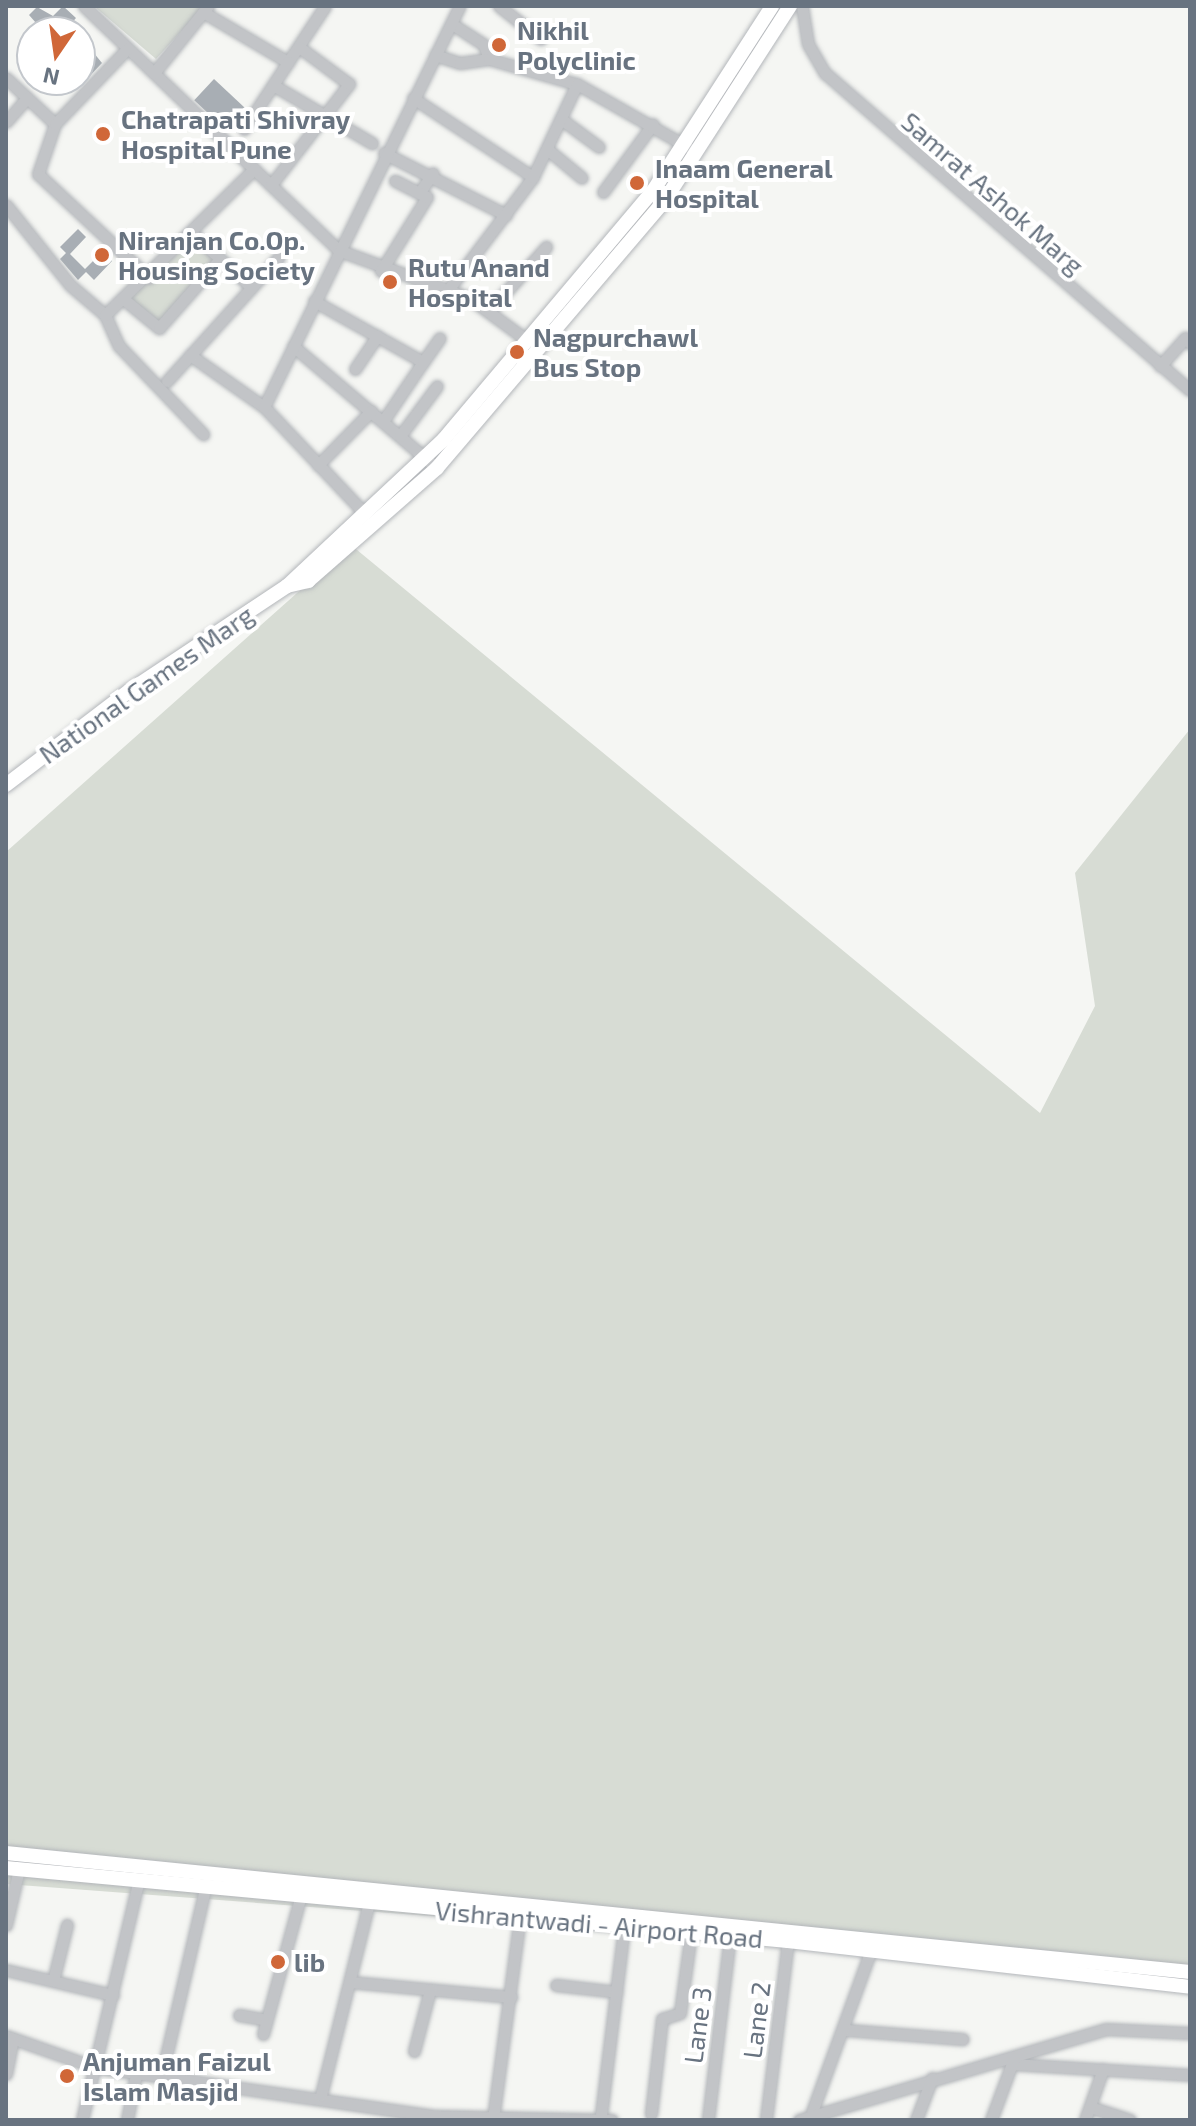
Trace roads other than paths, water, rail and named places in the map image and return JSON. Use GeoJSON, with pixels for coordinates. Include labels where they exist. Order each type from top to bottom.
{"type":"FeatureCollection","features":[{"type":"Feature","properties":{"kind":"main road","name":"National Games Marg"},"geometry":{"type":"LineString","coordinates":[[692,149],[772,6]]}},
{"type":"Feature","properties":{"kind":"main road","name":"National Games Marg"},"geometry":{"type":"LineString","coordinates":[[287,586],[308,581],[375,524],[432,463],[533,345],[692,149],[790,6]]}},
{"type":"Feature","properties":{"kind":"main road","name":"National Games Marg"},"geometry":{"type":"LineString","coordinates":[[6,785],[129,691],[287,586],[364,513],[432,463]]}},
{"type":"Feature","properties":{"kind":"main road","name":"Vishrantwadi - Airport Road"},"geometry":{"type":"LineString","coordinates":[[6,1853],[372,1894],[1190,1972]]}},
{"type":"Feature","properties":{"kind":"main road","name":"Vishrantwadi - Airport Road"},"geometry":{"type":"LineString","coordinates":[[12,1869],[301,1895],[372,1894],[520,1917],[691,1933],[730,1936],[789,1934],[870,1953],[1190,1987]]}},
{"type":"Feature","properties":{"kind":"street"},"geometry":{"type":"LineString","coordinates":[[84,6],[338,250],[381,271],[448,290],[489,311],[533,345]]}},
{"type":"Feature","properties":{"kind":"street"},"geometry":{"type":"LineString","coordinates":[[244,129],[325,6]]}},
{"type":"Feature","properties":{"kind":"street"},"geometry":{"type":"LineString","coordinates":[[264,407],[384,153],[460,6]]}},
{"type":"Feature","properties":{"kind":"street"},"geometry":{"type":"LineString","coordinates":[[499,6],[541,39]]}},
{"type":"Feature","properties":{"kind":"street","name":"Samrat Ashok Marg"},"geometry":{"type":"LineString","coordinates":[[802,6],[808,44],[825,73],[1190,390]]}},
{"type":"Feature","properties":{"kind":"street"},"geometry":{"type":"LineString","coordinates":[[154,73],[206,9],[288,62]]}},
{"type":"Feature","properties":{"kind":"street"},"geometry":{"type":"LineString","coordinates":[[452,24],[484,45],[489,59]]}},
{"type":"Feature","properties":{"kind":"street"},"geometry":{"type":"LineString","coordinates":[[271,185],[327,117],[348,79],[299,47]]}},
{"type":"Feature","properties":{"kind":"street"},"geometry":{"type":"LineString","coordinates":[[128,48],[55,124],[38,174],[149,278]]}},
{"type":"Feature","properties":{"kind":"street"},"geometry":{"type":"LineString","coordinates":[[435,55],[460,63],[489,59],[577,84],[653,124],[692,149]]}},
{"type":"Feature","properties":{"kind":"street"},"geometry":{"type":"LineString","coordinates":[[6,78],[55,124]]}},
{"type":"Feature","properties":{"kind":"street"},"geometry":{"type":"LineString","coordinates":[[448,290],[533,177],[577,84]]}},
{"type":"Feature","properties":{"kind":"street"},"geometry":{"type":"LineString","coordinates":[[273,85],[372,143]]}},
{"type":"Feature","properties":{"kind":"street"},"geometry":{"type":"LineString","coordinates":[[6,122],[27,98]]}},
{"type":"Feature","properties":{"kind":"street"},"geometry":{"type":"LineString","coordinates":[[413,98],[533,177]]}},
{"type":"Feature","properties":{"kind":"street"},"geometry":{"type":"LineString","coordinates":[[561,119],[599,147]]}},
{"type":"Feature","properties":{"kind":"street"},"geometry":{"type":"LineString","coordinates":[[603,192],[653,124]]}},
{"type":"Feature","properties":{"kind":"street"},"geometry":{"type":"LineString","coordinates":[[547,149],[582,178]]}},
{"type":"Feature","properties":{"kind":"street"},"geometry":{"type":"LineString","coordinates":[[384,153],[433,173],[506,215]]}},
{"type":"Feature","properties":{"kind":"street"},"geometry":{"type":"LineString","coordinates":[[105,315],[126,301],[254,169]]}},
{"type":"Feature","properties":{"kind":"street"},"geometry":{"type":"LineString","coordinates":[[419,193],[433,173]]}},
{"type":"Feature","properties":{"kind":"street"},"geometry":{"type":"LineString","coordinates":[[381,271],[427,197],[395,181]]}},
{"type":"Feature","properties":{"kind":"street"},"geometry":{"type":"LineString","coordinates":[[6,205],[70,285],[105,315],[119,346],[203,434]]}},
{"type":"Feature","properties":{"kind":"street"},"geometry":{"type":"LineString","coordinates":[[192,233],[251,287]]}},
{"type":"Feature","properties":{"kind":"street"},"geometry":{"type":"LineString","coordinates":[[489,311],[546,247]]}},
{"type":"Feature","properties":{"kind":"street"},"geometry":{"type":"LineString","coordinates":[[167,381],[278,258]]}},
{"type":"Feature","properties":{"kind":"street"},"geometry":{"type":"LineString","coordinates":[[126,301],[159,328],[220,259]]}},
{"type":"Feature","properties":{"kind":"street"},"geometry":{"type":"LineString","coordinates":[[314,301],[423,362]]}},
{"type":"Feature","properties":{"kind":"street"},"geometry":{"type":"LineString","coordinates":[[355,369],[377,336]]}},
{"type":"Feature","properties":{"kind":"street"},"geometry":{"type":"LineString","coordinates":[[383,421],[440,338]]}},
{"type":"Feature","properties":{"kind":"street"},"geometry":{"type":"LineString","coordinates":[[1160,366],[1185,338],[1190,343]]}},
{"type":"Feature","properties":{"kind":"street"},"geometry":{"type":"LineString","coordinates":[[293,346],[432,463]]}},
{"type":"Feature","properties":{"kind":"street"},"geometry":{"type":"LineString","coordinates":[[190,355],[264,407],[375,524]]}},
{"type":"Feature","properties":{"kind":"street"},"geometry":{"type":"LineString","coordinates":[[400,436],[437,386]]}},
{"type":"Feature","properties":{"kind":"street"},"geometry":{"type":"LineString","coordinates":[[318,465],[371,411]]}},
{"type":"Feature","properties":{"kind":"street"},"geometry":{"type":"LineString","coordinates":[[6,1925],[12,1869]]}},
{"type":"Feature","properties":{"kind":"street"},"geometry":{"type":"LineString","coordinates":[[82,2120],[139,1879]]}},
{"type":"Feature","properties":{"kind":"street"},"geometry":{"type":"LineString","coordinates":[[161,2078],[206,1885]]}},
{"type":"Feature","properties":{"kind":"street"},"geometry":{"type":"LineString","coordinates":[[321,2095],[372,1894]]}},
{"type":"Feature","properties":{"kind":"street"},"geometry":{"type":"LineString","coordinates":[[263,2034],[301,1895]]}},
{"type":"Feature","properties":{"kind":"street"},"geometry":{"type":"LineString","coordinates":[[493,2119],[520,1917]]}},
{"type":"Feature","properties":{"kind":"street"},"geometry":{"type":"LineString","coordinates":[[53,1981],[67,1925]]}},
{"type":"Feature","properties":{"kind":"street"},"geometry":{"type":"LineString","coordinates":[[6,2074],[9,2038],[94,2067],[161,2078],[321,2095],[435,2118],[607,2118],[624,1927]]}},
{"type":"Feature","properties":{"kind":"street"},"geometry":{"type":"LineString","coordinates":[[651,2114],[662,2019],[680,2013],[691,1933]]}},
{"type":"Feature","properties":{"kind":"street","name":"Lane 2"},"geometry":{"type":"LineString","coordinates":[[766,2120],[789,1934]]}},
{"type":"Feature","properties":{"kind":"street","name":"Lane 3"},"geometry":{"type":"LineString","coordinates":[[708,2120],[730,1936]]}},
{"type":"Feature","properties":{"kind":"street"},"geometry":{"type":"LineString","coordinates":[[822,2114],[870,1953]]}},
{"type":"Feature","properties":{"kind":"street"},"geometry":{"type":"LineString","coordinates":[[6,1970],[113,1995]]}},
{"type":"Feature","properties":{"kind":"street"},"geometry":{"type":"LineString","coordinates":[[350,1982],[511,1997]]}},
{"type":"Feature","properties":{"kind":"street"},"geometry":{"type":"LineString","coordinates":[[556,1985],[617,1992]]}},
{"type":"Feature","properties":{"kind":"street"},"geometry":{"type":"LineString","coordinates":[[414,2051],[430,1990]]}},
{"type":"Feature","properties":{"kind":"street"},"geometry":{"type":"LineString","coordinates":[[239,2015],[266,2020]]}},
{"type":"Feature","properties":{"kind":"street"},"geometry":{"type":"LineString","coordinates":[[799,2120],[932,2078],[1014,2059],[1106,2029],[1190,2033]]}},
{"type":"Feature","properties":{"kind":"street"},"geometry":{"type":"LineString","coordinates":[[846,2030],[963,2039]]}},
{"type":"Feature","properties":{"kind":"street"},"geometry":{"type":"LineString","coordinates":[[1014,2059],[1190,2075]]}},
{"type":"Feature","properties":{"kind":"street"},"geometry":{"type":"LineString","coordinates":[[991,2120],[1014,2059]]}},
{"type":"Feature","properties":{"kind":"street"},"geometry":{"type":"LineString","coordinates":[[1085,2120],[1103,2069]]}},
{"type":"Feature","properties":{"kind":"street"},"geometry":{"type":"LineString","coordinates":[[127,2120],[136,2074]]}},
{"type":"Feature","properties":{"kind":"street"},"geometry":{"type":"LineString","coordinates":[[916,2120],[932,2078]]}},
{"type":"Feature","properties":{"kind":"street"},"geometry":{"type":"LineString","coordinates":[[1090,2107],[1130,2120]]}},
{"type":"Feature","properties":{"kind":"place","name":"Nikhil Polyclinic"},"geometry":{"type":"Point","coordinates":[499,45]}},
{"type":"Feature","properties":{"kind":"place","name":"Chatrapati Shivray Hospital Pune"},"geometry":{"type":"Point","coordinates":[103,134]}},
{"type":"Feature","properties":{"kind":"place","name":"Inaam General Hospital"},"geometry":{"type":"Point","coordinates":[637,183]}},
{"type":"Feature","properties":{"kind":"place","name":"Niranjan Co.Op. Housing Society"},"geometry":{"type":"Point","coordinates":[102,255]}},
{"type":"Feature","properties":{"kind":"place","name":"Rutu Anand Hospital"},"geometry":{"type":"Point","coordinates":[390,282]}},
{"type":"Feature","properties":{"kind":"place","name":"Nagpurchawl Bus Stop"},"geometry":{"type":"Point","coordinates":[517,352]}},
{"type":"Feature","properties":{"kind":"place","name":"lib"},"geometry":{"type":"Point","coordinates":[278,1962]}},
{"type":"Feature","properties":{"kind":"place","name":"Anjuman Faizul Islam Masjid"},"geometry":{"type":"Point","coordinates":[67,2076]}}]}
